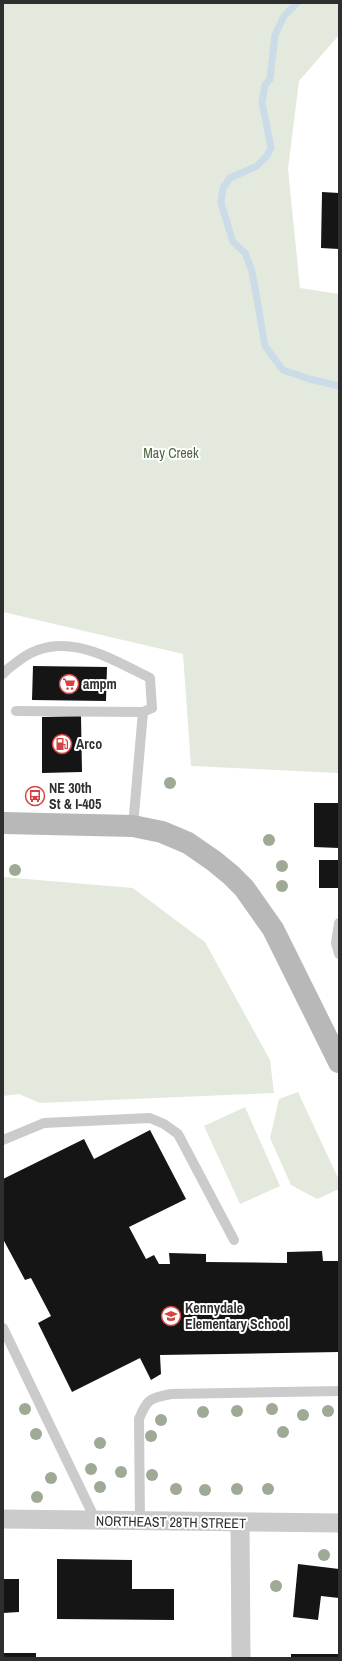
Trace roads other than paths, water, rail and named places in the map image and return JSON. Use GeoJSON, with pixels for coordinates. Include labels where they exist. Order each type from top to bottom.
{"type":"FeatureCollection","features":[{"type":"Feature","properties":{"kind":"street"},"geometry":{"type":"LineString","coordinates":[[3,823],[133,826],[162,832],[188,843],[214,861],[231,874],[244,888],[273,929],[339,1062]]}},
{"type":"Feature","properties":{"kind":"street","name":"NORTHEAST 28TH STREET"},"geometry":{"type":"LineString","coordinates":[[3,1520],[339,1523]]}},
{"type":"Feature","properties":{"kind":"street"},"geometry":{"type":"LineString","coordinates":[[240,1523],[241,1658]]}},
{"type":"Feature","properties":{"kind":"lane"},"geometry":{"type":"LineString","coordinates":[[3,674],[27,653],[43,648],[72,645],[89,649],[150,678],[152,708],[143,712],[16,711]]}},
{"type":"Feature","properties":{"kind":"lane"},"geometry":{"type":"LineString","coordinates":[[133,826],[143,712]]}},
{"type":"Feature","properties":{"kind":"lane"},"geometry":{"type":"LineString","coordinates":[[339,922],[336,943],[339,954]]}},
{"type":"Feature","properties":{"kind":"lane"},"geometry":{"type":"LineString","coordinates":[[3,1140],[44,1123],[150,1118],[164,1124],[178,1134],[234,1240]]}},
{"type":"Feature","properties":{"kind":"lane"},"geometry":{"type":"LineString","coordinates":[[3,1328],[96,1521]]}},
{"type":"Feature","properties":{"kind":"lane"},"geometry":{"type":"LineString","coordinates":[[140,1521],[139,1419],[145,1405],[154,1397],[171,1394],[339,1391]]}},
{"type":"Feature","properties":{"kind":"waterway","name":"May Creek"},"geometry":{"type":"LineString","coordinates":[[297,3],[284,16],[275,35],[270,79],[265,85],[262,102],[271,148],[266,157],[257,166],[230,178],[223,188],[221,203],[233,242],[245,253],[252,271],[265,346],[283,370],[309,379],[339,386]]}},
{"type":"Feature","properties":{"kind":"place","name":"ampm"},"geometry":{"type":"Point","coordinates":[69,684]}},
{"type":"Feature","properties":{"kind":"place","name":"Arco"},"geometry":{"type":"Point","coordinates":[62,744]}},
{"type":"Feature","properties":{"kind":"place","name":"NE 30th St & I-405"},"geometry":{"type":"Point","coordinates":[35,796]}},
{"type":"Feature","properties":{"kind":"place","name":"Kennydale Elementary School"},"geometry":{"type":"Point","coordinates":[171,1316]}}]}
